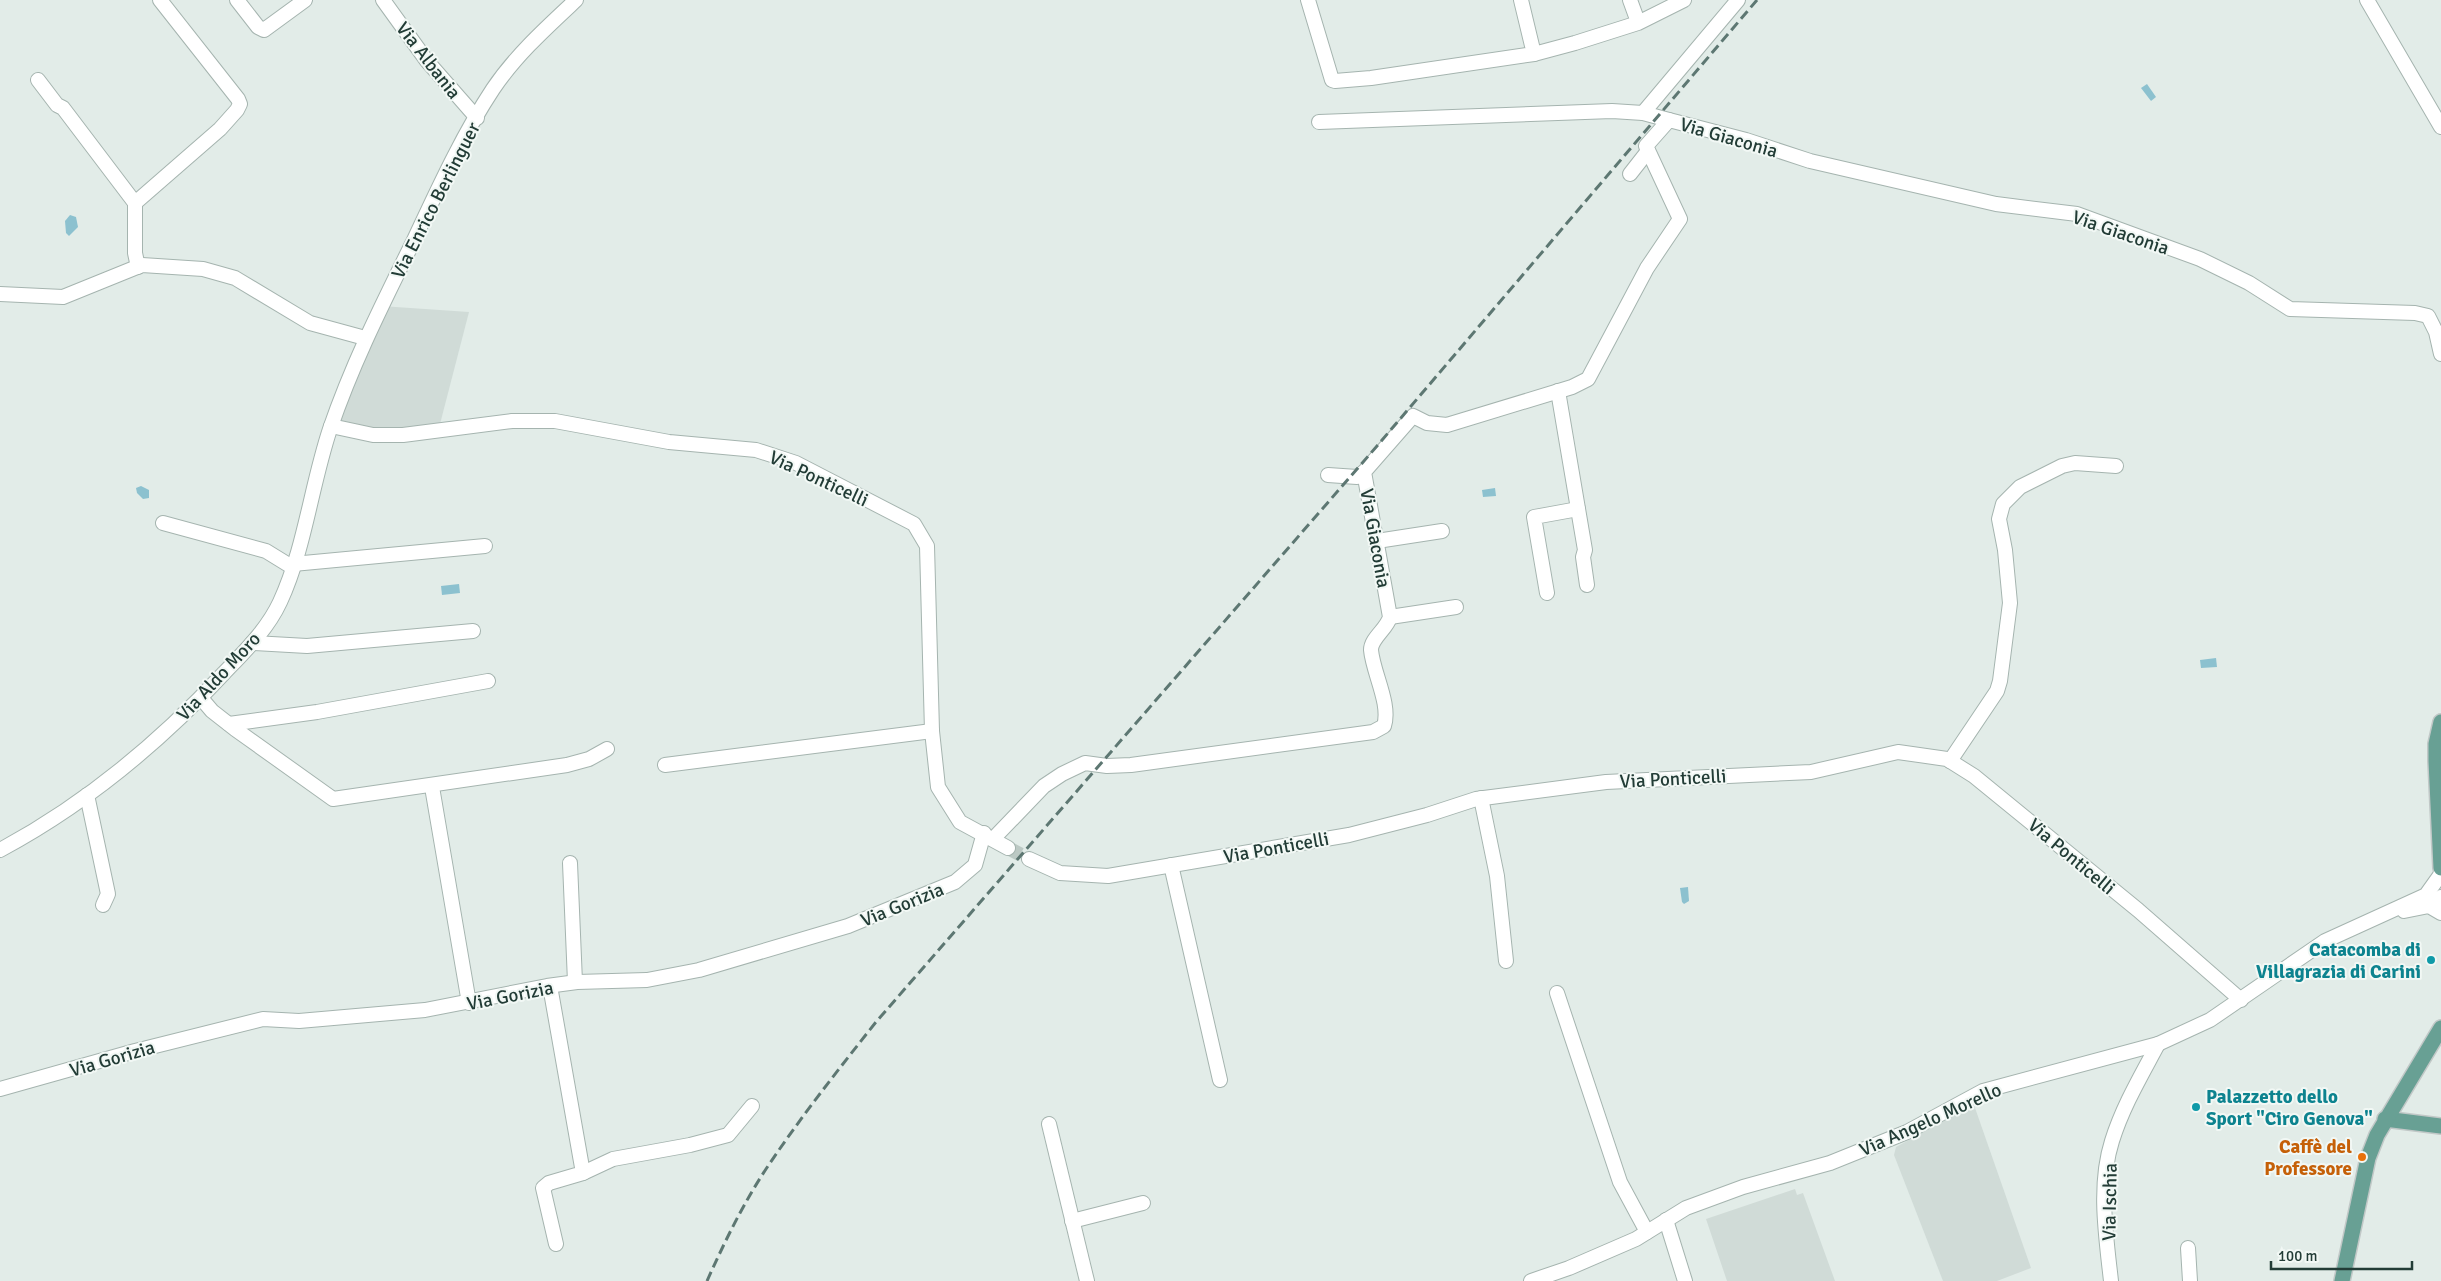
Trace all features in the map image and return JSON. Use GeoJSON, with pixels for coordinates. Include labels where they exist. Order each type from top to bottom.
{"type":"FeatureCollection","features":[{"type":"Feature","properties":{"kind":"main road"},"geometry":{"type":"LineString","coordinates":[[2441,722],[2438,743],[2441,868]]}},
{"type":"Feature","properties":{"kind":"main road"},"geometry":{"type":"LineString","coordinates":[[2342,1281],[2368,1158],[2385,1119],[2441,1028]]}},
{"type":"Feature","properties":{"kind":"main road"},"geometry":{"type":"LineString","coordinates":[[2385,1119],[2441,1126]]}},
{"type":"Feature","properties":{"kind":"street"},"geometry":{"type":"LineString","coordinates":[[135,203],[220,129],[240,104],[160,0]]}},
{"type":"Feature","properties":{"kind":"street"},"geometry":{"type":"LineString","coordinates":[[237,0],[258,27],[264,30],[305,0]]}},
{"type":"Feature","properties":{"kind":"street","name":"Via Albania"},"geometry":{"type":"LineString","coordinates":[[383,0],[427,61],[477,118]]}},
{"type":"Feature","properties":{"kind":"street","name":"Via Enrico Berlinguer"},"geometry":{"type":"LineString","coordinates":[[331,426],[365,338],[438,189],[494,88],[529,44],[576,0]]}},
{"type":"Feature","properties":{"kind":"street"},"geometry":{"type":"LineString","coordinates":[[1308,0],[1332,80],[1335,81],[1534,54],[1575,44],[1638,22],[1684,0]]}},
{"type":"Feature","properties":{"kind":"street"},"geometry":{"type":"LineString","coordinates":[[1521,0],[1534,54]]}},
{"type":"Feature","properties":{"kind":"street"},"geometry":{"type":"LineString","coordinates":[[1630,0],[1638,22]]}},
{"type":"Feature","properties":{"kind":"street"},"geometry":{"type":"LineString","coordinates":[[1643,114],[1738,0]]}},
{"type":"Feature","properties":{"kind":"street"},"geometry":{"type":"LineString","coordinates":[[2367,0],[2441,127]]}},
{"type":"Feature","properties":{"kind":"street"},"geometry":{"type":"LineString","coordinates":[[38,80],[57,105],[63,108],[135,203],[135,253],[138,267]]}},
{"type":"Feature","properties":{"kind":"street"},"geometry":{"type":"LineString","coordinates":[[1319,122],[1612,111],[1643,114],[1669,120]]}},
{"type":"Feature","properties":{"kind":"street","name":"Via Giaconia"},"geometry":{"type":"LineString","coordinates":[[1390,617],[1364,472],[1412,416],[1427,424],[1447,425],[1585,383],[1643,275],[1680,219],[1646,146],[1669,120],[1746,140],[1810,161],[1996,204],[2077,214],[2200,259],[2249,283],[2290,309],[2415,313],[2428,316],[2436,332],[2441,354]]}},
{"type":"Feature","properties":{"kind":"street"},"geometry":{"type":"LineString","coordinates":[[1630,174],[1648,151]]}},
{"type":"Feature","properties":{"kind":"street"},"geometry":{"type":"LineString","coordinates":[[0,294],[62,297],[138,267],[203,269],[235,278],[310,323],[365,338]]}},
{"type":"Feature","properties":{"kind":"street"},"geometry":{"type":"LineString","coordinates":[[1558,391],[1585,550],[1583,557],[1587,586]]}},
{"type":"Feature","properties":{"kind":"street","name":"Via Ponticelli"},"geometry":{"type":"LineString","coordinates":[[331,426],[373,435],[403,435],[512,421],[555,422],[669,442],[756,450],[796,463],[914,524],[927,546],[932,731],[938,787],[960,822],[1008,848]]}},
{"type":"Feature","properties":{"kind":"street","name":"Via Aldo Moro"},"geometry":{"type":"LineString","coordinates":[[0,850],[31,834],[149,748],[201,698],[252,643],[279,604],[293,566],[316,471],[331,426]]}},
{"type":"Feature","properties":{"kind":"street"},"geometry":{"type":"LineString","coordinates":[[1950,760],[1997,691],[2000,681],[2010,603],[2005,550],[1999,518],[2003,504],[2020,487],[2062,466],[2074,463],[2116,466]]}},
{"type":"Feature","properties":{"kind":"street"},"geometry":{"type":"LineString","coordinates":[[1328,475],[1357,477],[1364,472]]}},
{"type":"Feature","properties":{"kind":"street"},"geometry":{"type":"LineString","coordinates":[[1547,594],[1534,517],[1578,509]]}},
{"type":"Feature","properties":{"kind":"street"},"geometry":{"type":"LineString","coordinates":[[163,523],[266,551],[293,566],[485,546]]}},
{"type":"Feature","properties":{"kind":"street"},"geometry":{"type":"LineString","coordinates":[[1376,541],[1442,531]]}},
{"type":"Feature","properties":{"kind":"street"},"geometry":{"type":"LineString","coordinates":[[988,836],[1044,786],[1062,774],[1085,763],[1107,766],[1131,765],[1358,734],[1381,728],[1384,726],[1385,716],[1371,650],[1376,639],[1388,625],[1390,617],[1456,607]]}},
{"type":"Feature","properties":{"kind":"street"},"geometry":{"type":"LineString","coordinates":[[252,643],[307,646],[473,631]]}},
{"type":"Feature","properties":{"kind":"street"},"geometry":{"type":"LineString","coordinates":[[229,724],[317,712],[488,681]]}},
{"type":"Feature","properties":{"kind":"street"},"geometry":{"type":"LineString","coordinates":[[201,698],[229,724],[333,799],[567,764],[589,759],[607,749]]}},
{"type":"Feature","properties":{"kind":"street"},"geometry":{"type":"LineString","coordinates":[[665,765],[932,731]]}},
{"type":"Feature","properties":{"kind":"street","name":"Via Ponticelli"},"geometry":{"type":"LineString","coordinates":[[1029,859],[1060,873],[1108,876],[1349,835],[1481,798],[1606,782],[1811,772],[1898,752],[1950,760],[1981,782],[2138,910],[2241,1000]]}},
{"type":"Feature","properties":{"kind":"street"},"geometry":{"type":"LineString","coordinates":[[432,787],[469,1003]]}},
{"type":"Feature","properties":{"kind":"street"},"geometry":{"type":"LineString","coordinates":[[87,795],[108,894],[103,905]]}},
{"type":"Feature","properties":{"kind":"street"},"geometry":{"type":"LineString","coordinates":[[1481,798],[1496,876],[1506,961]]}},
{"type":"Feature","properties":{"kind":"street","name":"Via Gorizia"},"geometry":{"type":"LineString","coordinates":[[0,1090],[135,1051],[263,1019],[299,1020],[425,1010],[575,982],[647,980],[668,977],[848,926],[955,882],[975,865],[988,836]]}},
{"type":"Feature","properties":{"kind":"street"},"geometry":{"type":"LineString","coordinates":[[570,864],[575,982]]}},
{"type":"Feature","properties":{"kind":"street"},"geometry":{"type":"LineString","coordinates":[[1171,865],[1220,1080]]}},
{"type":"Feature","properties":{"kind":"street"},"geometry":{"type":"LineString","coordinates":[[2432,905],[2441,874]]}},
{"type":"Feature","properties":{"kind":"street"},"geometry":{"type":"LineString","coordinates":[[2432,905],[2441,896]]}},
{"type":"Feature","properties":{"kind":"street","name":"Via Angelo Morello"},"geometry":{"type":"LineString","coordinates":[[1531,1281],[1583,1262],[1647,1232],[1686,1208],[1744,1187],[1830,1163],[1907,1132],[1983,1091],[2158,1044],[2210,1020],[2325,941],[2374,917],[2432,905]]}},
{"type":"Feature","properties":{"kind":"street"},"geometry":{"type":"LineString","coordinates":[[550,986],[583,1173]]}},
{"type":"Feature","properties":{"kind":"street"},"geometry":{"type":"LineString","coordinates":[[1558,993],[1620,1182],[1647,1232]]}},
{"type":"Feature","properties":{"kind":"street","name":"Via Ischia"},"geometry":{"type":"LineString","coordinates":[[2112,1281],[2104,1221],[2106,1178],[2112,1143],[2126,1105],[2158,1044]]}},
{"type":"Feature","properties":{"kind":"street"},"geometry":{"type":"LineString","coordinates":[[556,1244],[543,1188],[549,1183],[583,1173],[613,1159],[690,1145],[728,1135],[752,1106]]}},
{"type":"Feature","properties":{"kind":"street"},"geometry":{"type":"LineString","coordinates":[[1049,1124],[1087,1281]]}},
{"type":"Feature","properties":{"kind":"street"},"geometry":{"type":"LineString","coordinates":[[1072,1221],[1143,1203]]}},
{"type":"Feature","properties":{"kind":"street"},"geometry":{"type":"LineString","coordinates":[[1666,1220],[1685,1281]]}},
{"type":"Feature","properties":{"kind":"street"},"geometry":{"type":"LineString","coordinates":[[2188,1248],[2190,1281]]}},
{"type":"Feature","properties":{"kind":"shaded area"},"geometry":{"type":"Polygon","coordinates":[[[381,306],[469,312],[440,424],[403,435],[331,426],[381,306]]]}},
{"type":"Feature","properties":{"kind":"shaded area"},"geometry":{"type":"Polygon","coordinates":[[[1974,1105],[2031,1268],[1997,1281],[1943,1281],[1894,1155],[1896,1147],[1974,1105]]]}},
{"type":"Feature","properties":{"kind":"shaded area"},"geometry":{"type":"Polygon","coordinates":[[[1795,1189],[1797,1195],[1803,1193],[1835,1281],[1727,1281],[1706,1219],[1795,1189]]]}},
{"type":"Feature","properties":{"kind":"water"},"geometry":{"type":"Polygon","coordinates":[[[2147,84],[2156,97],[2151,101],[2141,88],[2147,84]]]}},
{"type":"Feature","properties":{"kind":"water"},"geometry":{"type":"Polygon","coordinates":[[[70,215],[76,217],[78,227],[69,236],[66,233],[65,221],[70,215]]]}},
{"type":"Feature","properties":{"kind":"water"},"geometry":{"type":"Polygon","coordinates":[[[141,486],[149,490],[149,498],[143,499],[137,493],[136,488],[141,486]]]}},
{"type":"Feature","properties":{"kind":"water"},"geometry":{"type":"Polygon","coordinates":[[[1495,488],[1496,496],[1483,497],[1482,490],[1495,488]]]}},
{"type":"Feature","properties":{"kind":"water"},"geometry":{"type":"Polygon","coordinates":[[[459,584],[460,593],[442,595],[441,586],[459,584]]]}},
{"type":"Feature","properties":{"kind":"water"},"geometry":{"type":"Polygon","coordinates":[[[2216,658],[2217,667],[2201,668],[2200,660],[2216,658]]]}},
{"type":"Feature","properties":{"kind":"water"},"geometry":{"type":"Polygon","coordinates":[[[1688,887],[1689,901],[1684,904],[1680,888],[1688,887]]]}},
{"type":"Feature","properties":{"kind":"tunnel"},"geometry":{"type":"LineString","coordinates":[[1008,848],[1029,859]]}},
{"type":"Feature","properties":{"kind":"railway"},"geometry":{"type":"LineString","coordinates":[[707,1281],[734,1224],[766,1169],[833,1076],[876,1022],[1377,446],[1757,0]]}},
{"type":"Feature","properties":{"kind":"place","name":"Catacomba di Villagrazia di Carini"},"geometry":{"type":"Point","coordinates":[2431,960]}},
{"type":"Feature","properties":{"kind":"place","name":"Palazzetto dello Sport \"Ciro Genova\""},"geometry":{"type":"Point","coordinates":[2196,1107]}},
{"type":"Feature","properties":{"kind":"place","name":"Caffè del Professore"},"geometry":{"type":"Point","coordinates":[2362,1157]}}]}
